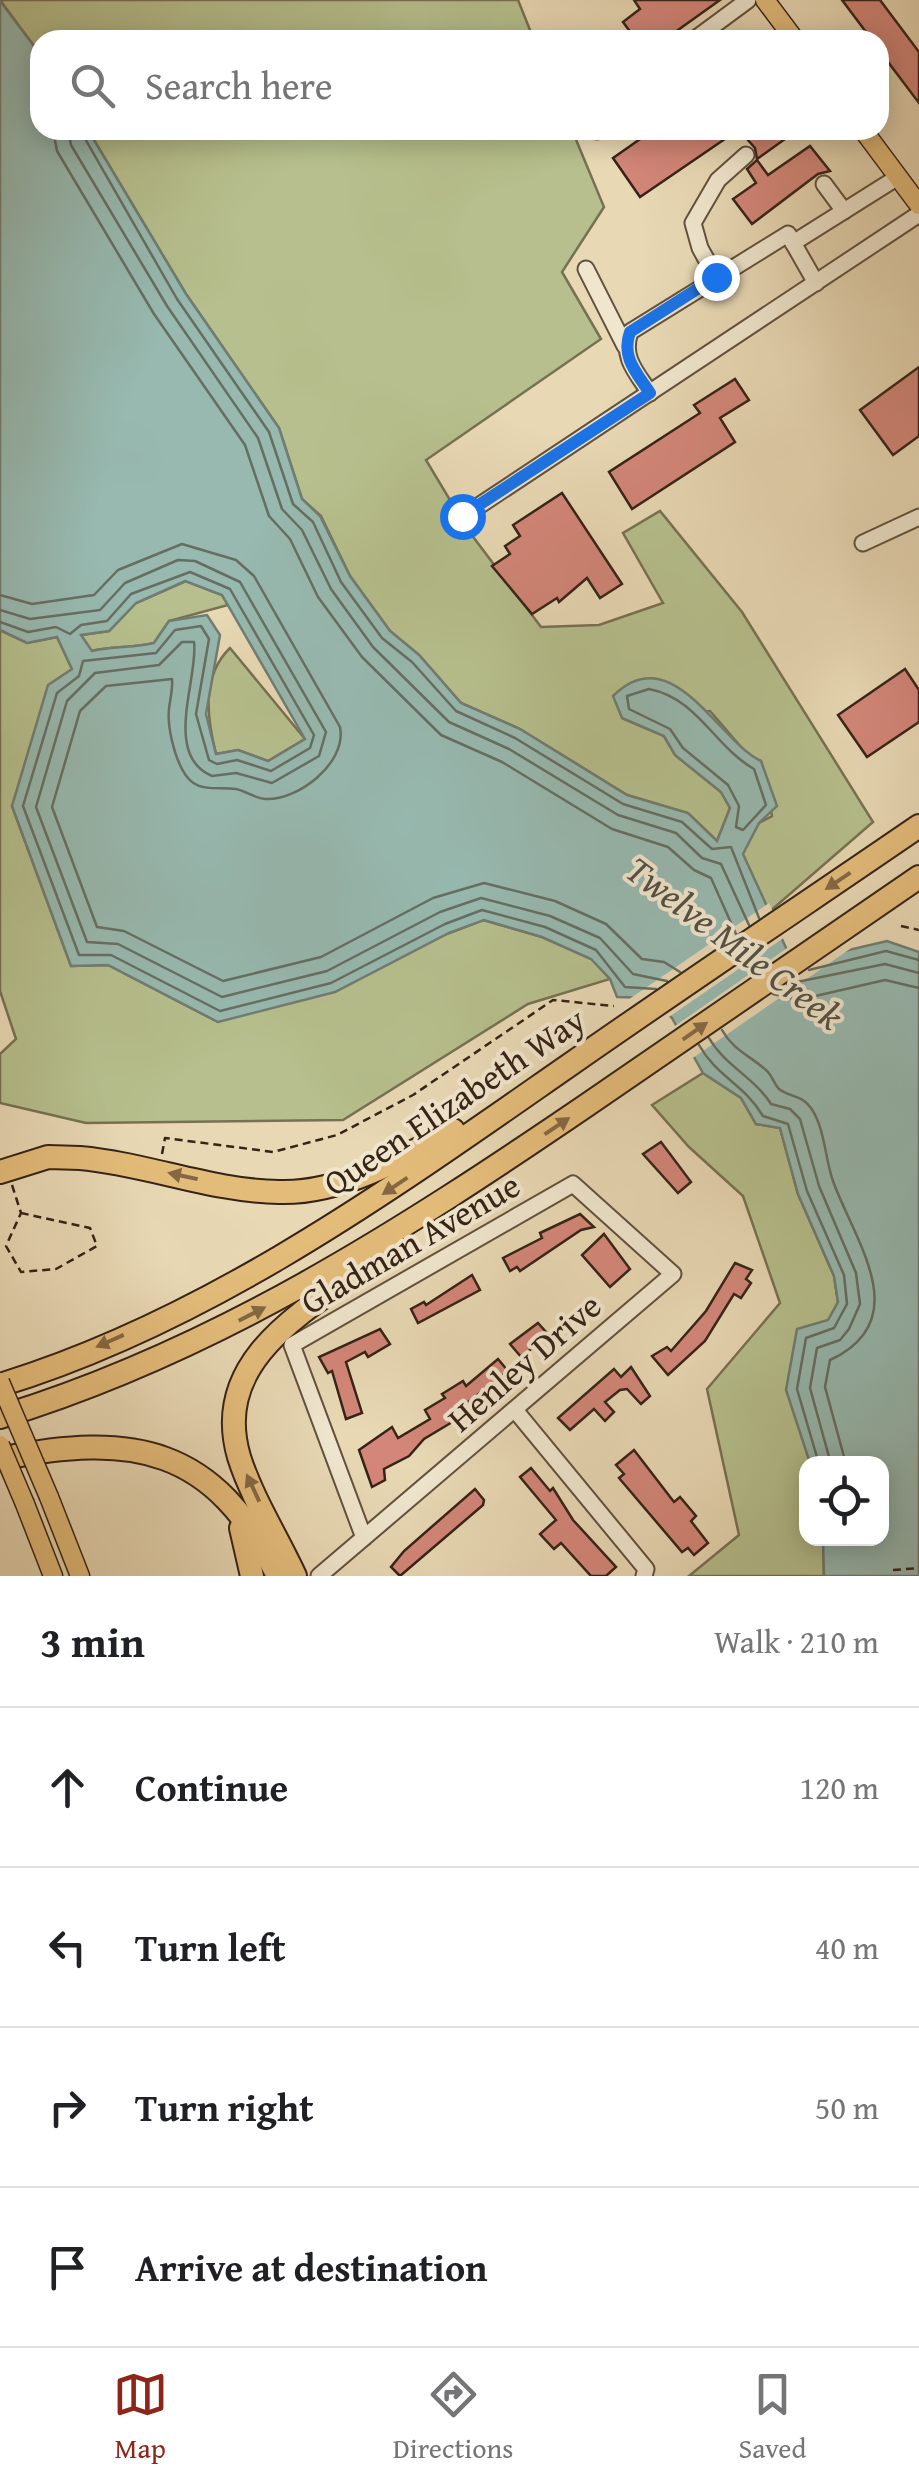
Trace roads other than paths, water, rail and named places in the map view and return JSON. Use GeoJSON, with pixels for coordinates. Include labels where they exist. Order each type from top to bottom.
{"type":"FeatureCollection","features":[{"type":"Feature","properties":{"kind":"highway","name":"Queen Elizabeth Way"},"geometry":{"type":"LineString","coordinates":[[0,1383],[164,1317],[276,1262],[388,1192],[919,826]]}},
{"type":"Feature","properties":{"kind":"highway"},"geometry":{"type":"LineString","coordinates":[[0,1417],[141,1368],[249,1316],[447,1201],[919,878]]}},
{"type":"Feature","properties":{"kind":"highway"},"geometry":{"type":"LineString","coordinates":[[4,1171],[48,1158],[122,1162],[279,1192],[315,1190],[374,1170],[423,1147],[590,1050]]}},
{"type":"Feature","properties":{"kind":"highway"},"geometry":{"type":"LineString","coordinates":[[296,1576],[239,1456],[234,1406],[240,1383],[251,1360],[276,1334],[366,1269],[447,1201]]}},
{"type":"Feature","properties":{"kind":"highway"},"geometry":{"type":"LineString","coordinates":[[0,1460],[56,1449],[110,1446],[170,1460],[215,1488],[242,1513],[278,1576]]}},
{"type":"Feature","properties":{"kind":"highway"},"geometry":{"type":"LineString","coordinates":[[215,1488],[242,1528],[252,1576]]}},
{"type":"Feature","properties":{"kind":"main road"},"geometry":{"type":"LineString","coordinates":[[765,0],[788,30]]}},
{"type":"Feature","properties":{"kind":"main road"},"geometry":{"type":"LineString","coordinates":[[870,140],[916,197]]}},
{"type":"Feature","properties":{"kind":"main road"},"geometry":{"type":"LineString","coordinates":[[0,1383],[80,1576]]}},
{"type":"Feature","properties":{"kind":"main road"},"geometry":{"type":"LineString","coordinates":[[0,1445],[53,1576]]}},
{"type":"Feature","properties":{"kind":"street"},"geometry":{"type":"LineString","coordinates":[[708,30],[748,0]]}},
{"type":"Feature","properties":{"kind":"street"},"geometry":{"type":"LineString","coordinates":[[716,277],[700,248],[693,223],[718,180],[746,156]]}},
{"type":"Feature","properties":{"kind":"street"},"geometry":{"type":"LineString","coordinates":[[793,243],[898,177]]}},
{"type":"Feature","properties":{"kind":"street"},"geometry":{"type":"LineString","coordinates":[[824,184],[844,211]]}},
{"type":"Feature","properties":{"kind":"street"},"geometry":{"type":"LineString","coordinates":[[462,516],[919,214]]}},
{"type":"Feature","properties":{"kind":"street"},"geometry":{"type":"LineString","coordinates":[[625,346],[630,332],[788,234],[816,283]]}},
{"type":"Feature","properties":{"kind":"street"},"geometry":{"type":"LineString","coordinates":[[586,269],[625,346],[630,364],[650,393]]}},
{"type":"Feature","properties":{"kind":"street"},"geometry":{"type":"LineString","coordinates":[[863,543],[919,516]]}},
{"type":"Feature","properties":{"kind":"street","name":"Gladman Avenue"},"geometry":{"type":"LineString","coordinates":[[364,1538],[292,1345],[574,1184],[580,1190]]}},
{"type":"Feature","properties":{"kind":"street","name":"Henley Drive"},"geometry":{"type":"LineString","coordinates":[[320,1576],[673,1274],[580,1190]]}},
{"type":"Feature","properties":{"kind":"street"},"geometry":{"type":"LineString","coordinates":[[515,1410],[646,1569],[644,1576]]}},
{"type":"Feature","properties":{"kind":"water","name":"Twelve Mile Creek"},"geometry":{"type":"Polygon","coordinates":[[[0,1],[30,41],[30,140],[94,140],[186,294],[279,428],[302,499],[320,516],[350,576],[390,631],[419,655],[461,703],[520,729],[627,795],[688,813],[717,841],[730,808],[721,792],[675,755],[664,736],[622,718],[613,696],[635,681],[655,678],[674,685],[761,761],[777,806],[759,823],[743,854],[793,963],[887,941],[919,952],[919,1576],[824,1576],[823,1546],[889,1546],[889,1456],[808,1456],[786,1390],[797,1329],[828,1320],[838,1302],[834,1276],[798,1194],[780,1128],[756,1124],[741,1098],[703,1073],[672,1018],[652,998],[617,997],[610,979],[591,959],[542,937],[484,920],[449,933],[335,992],[218,1022],[108,965],[71,966],[12,806],[48,685],[72,669],[57,637],[27,643],[0,630],[0,1]],[[185,581],[136,603],[109,631],[81,635],[92,651],[146,645],[154,643],[169,621],[207,615],[220,635],[206,714],[216,754],[238,750],[268,761],[305,739],[222,595],[185,581]]]}}]}
